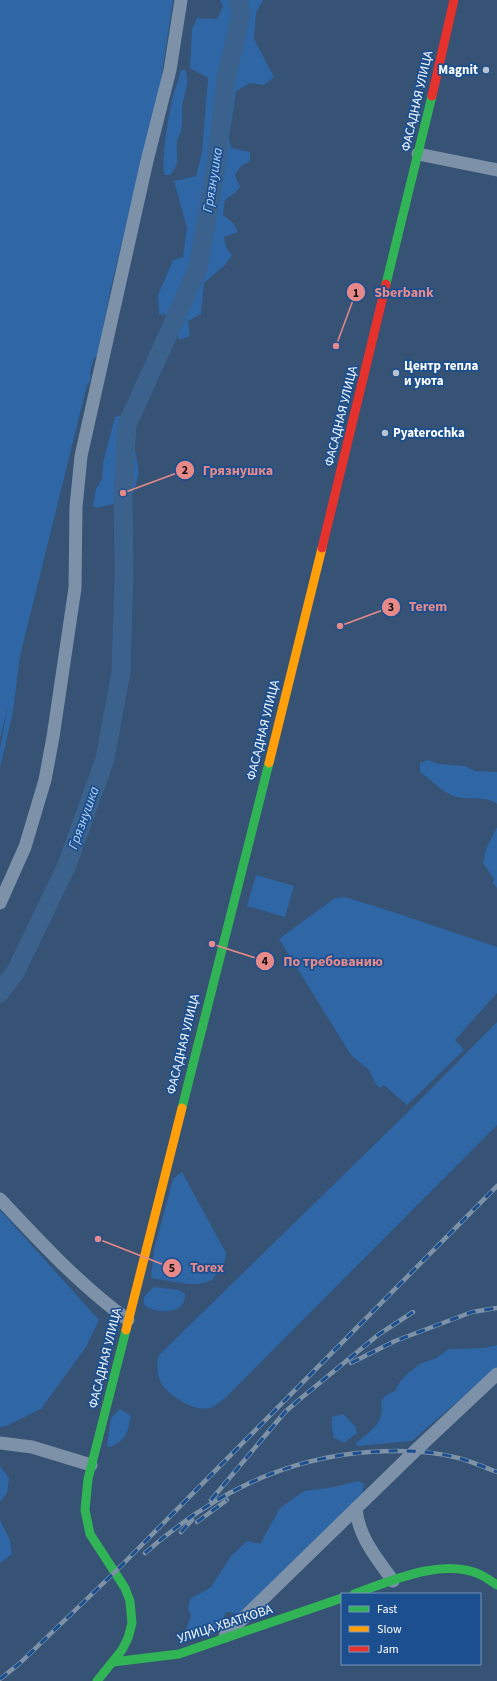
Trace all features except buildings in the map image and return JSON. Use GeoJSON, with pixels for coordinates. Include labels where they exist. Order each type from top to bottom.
{"type":"FeatureCollection","features":[{"type":"Feature","properties":{"kind":"main road","name":"ФАСАДНАЯ УЛИЦА"},"geometry":{"type":"LineString","coordinates":[[97,1681],[126,1645],[130,1632],[131,1606],[127,1592],[120,1577],[94,1543],[86,1522],[84,1502],[91,1465],[290,679],[454,0]]}},
{"type":"Feature","properties":{"kind":"main road"},"geometry":{"type":"LineString","coordinates":[[357,1593],[427,1571],[452,1569],[480,1574],[497,1585]]}},
{"type":"Feature","properties":{"kind":"main road","name":"УЛИЦА ХВАТКОВА"},"geometry":{"type":"LineString","coordinates":[[112,1662],[144,1660],[179,1654],[341,1598]]}},
{"type":"Feature","properties":{"kind":"street"},"geometry":{"type":"LineString","coordinates":[[0,904],[25,847],[45,780],[53,737],[75,588],[76,507],[81,456],[145,168],[170,70],[181,0]]}},
{"type":"Feature","properties":{"kind":"street"},"geometry":{"type":"LineString","coordinates":[[418,154],[497,170]]}},
{"type":"Feature","properties":{"kind":"street"},"geometry":{"type":"LineString","coordinates":[[0,1199],[35,1237],[100,1299],[128,1320]]}},
{"type":"Feature","properties":{"kind":"street"},"geometry":{"type":"LineString","coordinates":[[221,1640],[415,1451],[497,1374]]}},
{"type":"Feature","properties":{"kind":"street"},"geometry":{"type":"LineString","coordinates":[[0,1443],[32,1447],[91,1465]]}},
{"type":"Feature","properties":{"kind":"street"},"geometry":{"type":"LineString","coordinates":[[356,1508],[361,1532],[375,1556],[393,1581]]}},
{"type":"Feature","properties":{"kind":"shaded area"},"geometry":{"type":"Polygon","coordinates":[[[0,0],[173,0],[160,86],[111,287],[98,353],[93,361],[90,373],[91,380],[87,385],[20,656],[13,712],[0,768],[0,749],[8,706],[0,739],[0,0]]]}},
{"type":"Feature","properties":{"kind":"shaded area"},"geometry":{"type":"Polygon","coordinates":[[[220,0],[263,0],[256,13],[254,39],[274,77],[264,85],[250,83],[236,91],[229,138],[231,148],[250,152],[250,161],[241,166],[235,175],[240,187],[235,193],[225,200],[223,215],[233,223],[238,232],[224,237],[226,247],[232,255],[225,265],[204,283],[201,314],[188,321],[190,336],[179,340],[172,316],[159,314],[158,295],[173,260],[183,257],[187,228],[174,181],[196,176],[202,153],[208,78],[190,68],[192,29],[197,18],[217,19],[223,6],[220,0]]]}},
{"type":"Feature","properties":{"kind":"shaded area"},"geometry":{"type":"Polygon","coordinates":[[[181,70],[185,70],[187,80],[182,109],[182,128],[177,141],[177,164],[170,175],[165,175],[164,150],[167,127],[173,96],[181,70]]]}},
{"type":"Feature","properties":{"kind":"shaded area"},"geometry":{"type":"Polygon","coordinates":[[[124,415],[135,449],[139,473],[133,494],[127,501],[96,508],[93,506],[96,489],[102,479],[103,463],[115,417],[124,415]]]}},
{"type":"Feature","properties":{"kind":"shaded area"},"geometry":{"type":"Polygon","coordinates":[[[428,760],[439,764],[465,766],[475,771],[497,772],[497,804],[486,799],[457,797],[439,788],[420,772],[420,763],[428,760]]]}},
{"type":"Feature","properties":{"kind":"shaded area"},"geometry":{"type":"Polygon","coordinates":[[[497,827],[497,888],[493,883],[494,879],[483,863],[486,849],[497,827]]]}},
{"type":"Feature","properties":{"kind":"shaded area"},"geometry":{"type":"Polygon","coordinates":[[[256,875],[294,886],[285,917],[247,906],[256,875]]]}},
{"type":"Feature","properties":{"kind":"shaded area"},"geometry":{"type":"Polygon","coordinates":[[[345,897],[497,947],[497,993],[455,1040],[464,1050],[407,1105],[384,1085],[380,1088],[375,1083],[369,1070],[351,1055],[279,939],[335,898],[345,897]]]}},
{"type":"Feature","properties":{"kind":"shaded area"},"geometry":{"type":"Polygon","coordinates":[[[497,1022],[497,1125],[225,1398],[214,1406],[204,1409],[191,1406],[179,1400],[168,1391],[162,1384],[159,1376],[157,1367],[159,1355],[410,1110],[497,1022]]]}},
{"type":"Feature","properties":{"kind":"shaded area"},"geometry":{"type":"Polygon","coordinates":[[[182,1172],[226,1253],[225,1261],[213,1279],[198,1284],[188,1284],[151,1278],[154,1250],[173,1179],[182,1172]]]}},
{"type":"Feature","properties":{"kind":"shaded area"},"geometry":{"type":"Polygon","coordinates":[[[0,1210],[99,1320],[86,1347],[41,1409],[6,1426],[0,1427],[0,1210]]]}},
{"type":"Feature","properties":{"kind":"shaded area"},"geometry":{"type":"Polygon","coordinates":[[[154,1287],[179,1290],[185,1294],[184,1301],[181,1306],[170,1311],[150,1309],[145,1306],[144,1297],[154,1287]]]}},
{"type":"Feature","properties":{"kind":"shaded area"},"geometry":{"type":"Polygon","coordinates":[[[497,1345],[497,1367],[412,1441],[357,1446],[356,1443],[372,1430],[379,1421],[382,1411],[381,1404],[384,1397],[395,1391],[399,1383],[407,1374],[420,1364],[436,1358],[449,1349],[484,1348],[497,1345]]]}},
{"type":"Feature","properties":{"kind":"shaded area"},"geometry":{"type":"Polygon","coordinates":[[[120,1409],[131,1416],[126,1434],[117,1444],[111,1447],[107,1446],[111,1418],[120,1409]]]}},
{"type":"Feature","properties":{"kind":"shaded area"},"geometry":{"type":"Polygon","coordinates":[[[343,1414],[355,1426],[357,1433],[344,1443],[334,1438],[332,1428],[332,1417],[343,1414]]]}},
{"type":"Feature","properties":{"kind":"shaded area"},"geometry":{"type":"Polygon","coordinates":[[[0,1466],[9,1478],[7,1493],[0,1502],[0,1466]]]}},
{"type":"Feature","properties":{"kind":"shaded area"},"geometry":{"type":"Polygon","coordinates":[[[358,1481],[364,1484],[362,1498],[240,1614],[226,1612],[216,1633],[191,1640],[186,1630],[191,1616],[188,1608],[190,1599],[211,1587],[231,1556],[247,1541],[260,1544],[280,1508],[304,1491],[334,1487],[358,1481]]]}},
{"type":"Feature","properties":{"kind":"shaded area"},"geometry":{"type":"Polygon","coordinates":[[[0,1520],[10,1540],[12,1554],[0,1563],[0,1520]]]}},
{"type":"Feature","properties":{"kind":"waterway","name":"Грязнушка"},"geometry":{"type":"LineString","coordinates":[[0,993],[16,971],[67,865],[105,759],[121,672],[124,573],[123,493],[127,425],[198,268],[215,173],[226,79],[241,15],[238,0]]}},
{"type":"Feature","properties":{"kind":"railway"},"geometry":{"type":"LineString","coordinates":[[0,1679],[19,1664],[116,1571],[497,1186]]}},
{"type":"Feature","properties":{"kind":"railway"},"geometry":{"type":"LineString","coordinates":[[351,1363],[395,1341],[472,1312],[497,1308]]}},
{"type":"Feature","properties":{"kind":"railway"},"geometry":{"type":"LineString","coordinates":[[211,1500],[285,1412],[378,1335],[413,1312]]}},
{"type":"Feature","properties":{"kind":"railway"},"geometry":{"type":"LineString","coordinates":[[145,1553],[195,1514],[222,1498],[249,1483],[307,1462],[370,1452],[412,1451],[460,1458],[497,1472]]}},
{"type":"Feature","properties":{"kind":"railway"},"geometry":{"type":"LineString","coordinates":[[197,1522],[227,1500]]}},
{"type":"Feature","properties":{"kind":"railway"},"geometry":{"type":"LineString","coordinates":[[181,1532],[192,1520]]}},
{"type":"Feature","properties":{"kind":"traffic: fast"},"geometry":{"type":"LineString","coordinates":[[386,284],[432,96]]}},
{"type":"Feature","properties":{"kind":"traffic: fast"},"geometry":{"type":"LineString","coordinates":[[182,1108],[269,763]]}},
{"type":"Feature","properties":{"kind":"traffic: fast"},"geometry":{"type":"LineString","coordinates":[[97,1681],[122,1650],[128,1638],[132,1623],[130,1601],[125,1588],[90,1534],[85,1510],[88,1479],[126,1330]]}},
{"type":"Feature","properties":{"kind":"traffic: fast"},"geometry":{"type":"LineString","coordinates":[[357,1593],[417,1573],[450,1569],[466,1570],[481,1575],[497,1585]]}},
{"type":"Feature","properties":{"kind":"traffic: fast"},"geometry":{"type":"LineString","coordinates":[[113,1662],[179,1654],[341,1598]]}},
{"type":"Feature","properties":{"kind":"traffic: slow"},"geometry":{"type":"LineString","coordinates":[[269,763],[322,548]]}},
{"type":"Feature","properties":{"kind":"traffic: slow"},"geometry":{"type":"LineString","coordinates":[[126,1330],[182,1108]]}},
{"type":"Feature","properties":{"kind":"traffic: jam"},"geometry":{"type":"LineString","coordinates":[[432,96],[454,0]]}},
{"type":"Feature","properties":{"kind":"traffic: jam"},"geometry":{"type":"LineString","coordinates":[[322,548],[386,284]]}},
{"type":"Feature","properties":{"kind":"place","name":"Magnit"},"geometry":{"type":"Point","coordinates":[486,70]}},
{"type":"Feature","properties":{"kind":"place","name":"Sberbank"},"geometry":{"type":"Point","coordinates":[336,346]}},
{"type":"Feature","properties":{"kind":"place","name":"Центр тепла и уюта"},"geometry":{"type":"Point","coordinates":[396,373]}},
{"type":"Feature","properties":{"kind":"place","name":"Pyaterochka"},"geometry":{"type":"Point","coordinates":[385,433]}},
{"type":"Feature","properties":{"kind":"place","name":"Грязнушка"},"geometry":{"type":"Point","coordinates":[123,493]}},
{"type":"Feature","properties":{"kind":"place","name":"Terem"},"geometry":{"type":"Point","coordinates":[340,626]}},
{"type":"Feature","properties":{"kind":"place","name":"По требованию"},"geometry":{"type":"Point","coordinates":[212,944]}},
{"type":"Feature","properties":{"kind":"place","name":"Torex"},"geometry":{"type":"Point","coordinates":[98,1239]}}]}
